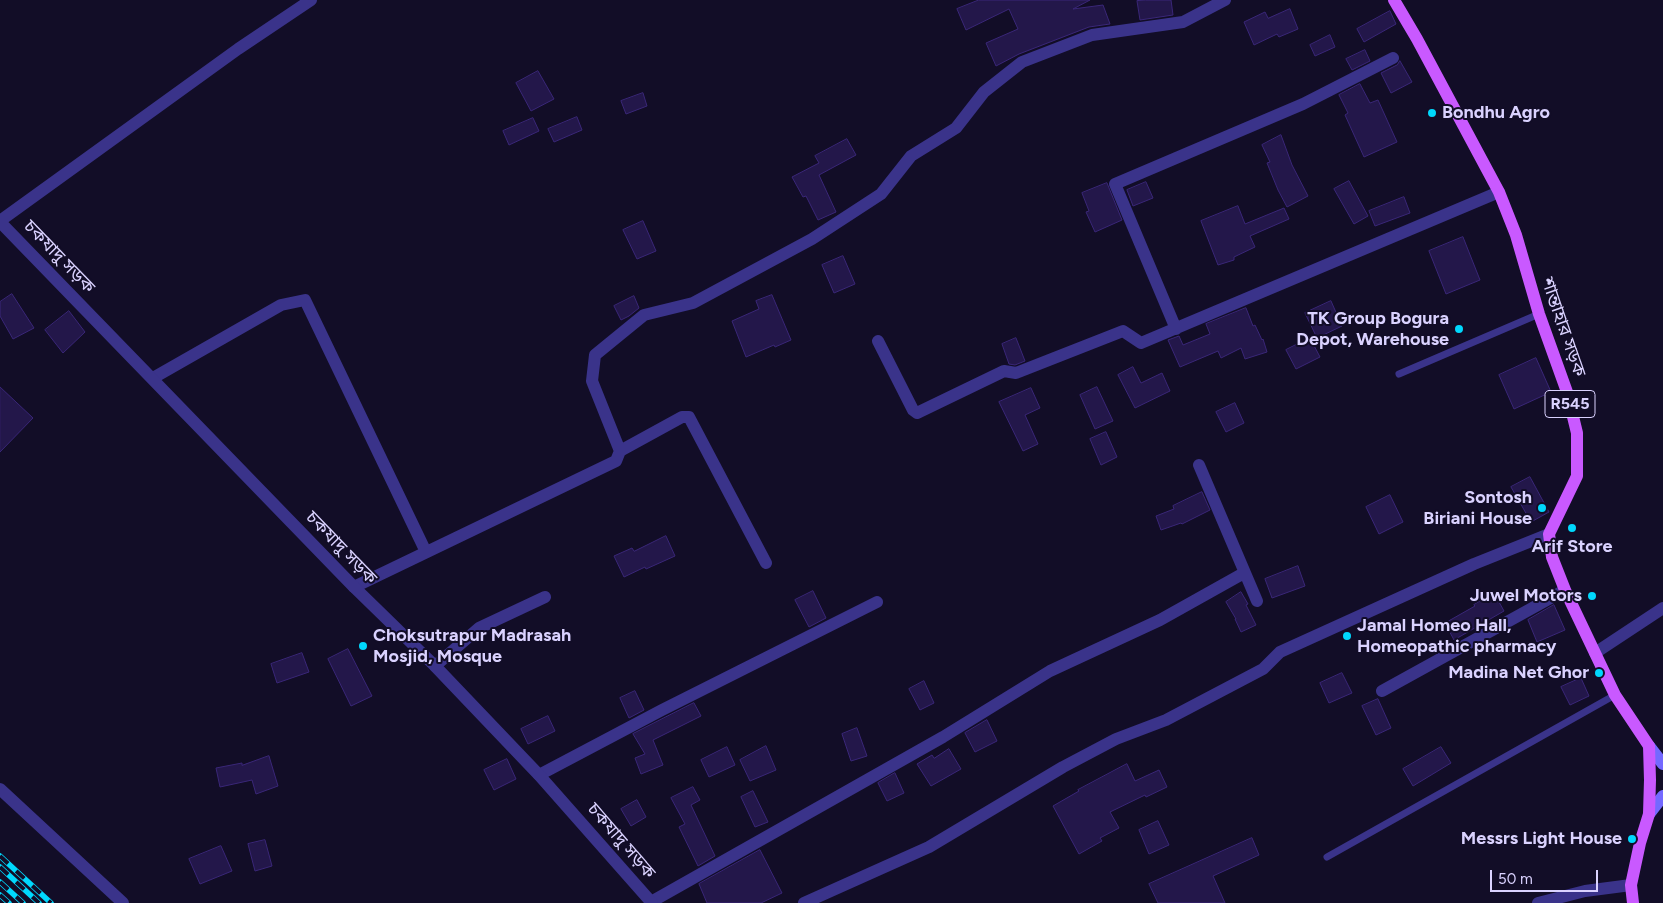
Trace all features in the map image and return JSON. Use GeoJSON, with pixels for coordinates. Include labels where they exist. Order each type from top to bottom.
{"type":"FeatureCollection","features":[{"type":"Feature","properties":{"kind":"main road","name":"শান্তাহার সড়ক"},"geometry":{"type":"LineString","coordinates":[[1394,0],[1499,192],[1516,235],[1538,314],[1567,392],[1578,433],[1577,476],[1549,534]]}},
{"type":"Feature","properties":{"kind":"main road"},"geometry":{"type":"LineString","coordinates":[[1549,534],[1552,556],[1565,590],[1615,695],[1663,764]]}},
{"type":"Feature","properties":{"kind":"main road"},"geometry":{"type":"LineString","coordinates":[[1633,903],[1631,885],[1640,843],[1649,814],[1649,746]]}},
{"type":"Feature","properties":{"kind":"main road"},"geometry":{"type":"LineString","coordinates":[[1649,814],[1663,796]]}},
{"type":"Feature","properties":{"kind":"street"},"geometry":{"type":"LineString","coordinates":[[0,221],[238,50],[311,0]]}},
{"type":"Feature","properties":{"kind":"street"},"geometry":{"type":"LineString","coordinates":[[620,451],[592,382],[595,356],[644,315],[693,303],[812,239],[881,194],[911,156],[956,128],[984,92],[1022,62],[1092,35],[1183,22],[1225,0]]}},
{"type":"Feature","properties":{"kind":"street"},"geometry":{"type":"LineString","coordinates":[[1176,328],[1115,184],[1117,181],[1302,104],[1393,58]]}},
{"type":"Feature","properties":{"kind":"street"},"geometry":{"type":"LineString","coordinates":[[878,341],[913,410],[917,413],[1004,371],[1016,373],[1124,330],[1141,343],[1499,192]]}},
{"type":"Feature","properties":{"kind":"street","name":"চকযাদু সড়ক"},"geometry":{"type":"LineString","coordinates":[[0,221],[354,587],[436,666],[539,775],[652,902]]}},
{"type":"Feature","properties":{"kind":"street"},"geometry":{"type":"LineString","coordinates":[[152,378],[281,305],[305,300],[426,552]]}},
{"type":"Feature","properties":{"kind":"street"},"geometry":{"type":"LineString","coordinates":[[354,587],[604,468],[616,461],[620,451],[682,417],[689,417],[766,563]]}},
{"type":"Feature","properties":{"kind":"street"},"geometry":{"type":"LineString","coordinates":[[1199,465],[1257,602]]}},
{"type":"Feature","properties":{"kind":"street"},"geometry":{"type":"LineString","coordinates":[[804,903],[929,847],[1063,767],[1116,738],[1166,720],[1263,669],[1280,652],[1474,564],[1549,534]]}},
{"type":"Feature","properties":{"kind":"street"},"geometry":{"type":"LineString","coordinates":[[652,902],[943,737],[1050,671],[1160,620],[1244,573]]}},
{"type":"Feature","properties":{"kind":"street"},"geometry":{"type":"LineString","coordinates":[[1382,691],[1565,590]]}},
{"type":"Feature","properties":{"kind":"street"},"geometry":{"type":"LineString","coordinates":[[436,666],[479,628],[545,597]]}},
{"type":"Feature","properties":{"kind":"street"},"geometry":{"type":"LineString","coordinates":[[539,775],[662,710],[877,602]]}},
{"type":"Feature","properties":{"kind":"street"},"geometry":{"type":"LineString","coordinates":[[1596,653],[1663,608]]}},
{"type":"Feature","properties":{"kind":"street"},"geometry":{"type":"LineString","coordinates":[[0,788],[123,903]]}},
{"type":"Feature","properties":{"kind":"street"},"geometry":{"type":"LineString","coordinates":[[1538,903],[1585,891],[1631,885]]}},
{"type":"Feature","properties":{"kind":"lane"},"geometry":{"type":"LineString","coordinates":[[1400,374],[1538,314]]}},
{"type":"Feature","properties":{"kind":"lane"},"geometry":{"type":"LineString","coordinates":[[1327,858],[1615,695]]}},
{"type":"Feature","properties":{"kind":"building"},"geometry":{"type":"Polygon","coordinates":[[[979,0],[1090,0],[1073,9],[1103,5],[1110,24],[1089,27],[1019,54],[996,66],[986,43],[1018,29],[1009,9],[966,30],[957,9],[979,0]]]}},
{"type":"Feature","properties":{"kind":"building"},"geometry":{"type":"Polygon","coordinates":[[[1171,0],[1173,15],[1140,20],[1137,1],[1171,0]]]}},
{"type":"Feature","properties":{"kind":"building"},"geometry":{"type":"Polygon","coordinates":[[[1290,9],[1298,29],[1279,37],[1277,34],[1254,45],[1244,22],[1265,12],[1268,18],[1290,9]]]}},
{"type":"Feature","properties":{"kind":"building"},"geometry":{"type":"Polygon","coordinates":[[[1390,11],[1396,24],[1364,42],[1357,29],[1390,11]]]}},
{"type":"Feature","properties":{"kind":"building"},"geometry":{"type":"Polygon","coordinates":[[[1330,35],[1335,47],[1315,56],[1310,45],[1330,35]]]}},
{"type":"Feature","properties":{"kind":"building"},"geometry":{"type":"Polygon","coordinates":[[[1365,50],[1370,61],[1352,70],[1346,59],[1365,50]]]}},
{"type":"Feature","properties":{"kind":"building"},"geometry":{"type":"Polygon","coordinates":[[[1400,61],[1412,82],[1391,93],[1381,73],[1397,65],[1400,61]]]}},
{"type":"Feature","properties":{"kind":"building"},"geometry":{"type":"Polygon","coordinates":[[[538,71],[554,99],[531,111],[516,83],[538,71]]]}},
{"type":"Feature","properties":{"kind":"building"},"geometry":{"type":"Polygon","coordinates":[[[1360,84],[1370,103],[1378,100],[1397,142],[1364,157],[1345,115],[1348,113],[1339,95],[1360,84]]]}},
{"type":"Feature","properties":{"kind":"building"},"geometry":{"type":"Polygon","coordinates":[[[643,93],[647,106],[626,114],[621,101],[643,93]]]}},
{"type":"Feature","properties":{"kind":"building"},"geometry":{"type":"Polygon","coordinates":[[[577,117],[582,130],[554,142],[548,129],[577,117]]]}},
{"type":"Feature","properties":{"kind":"building"},"geometry":{"type":"Polygon","coordinates":[[[533,118],[539,131],[509,145],[503,131],[533,118]]]}},
{"type":"Feature","properties":{"kind":"building"},"geometry":{"type":"Polygon","coordinates":[[[1281,135],[1292,165],[1308,196],[1287,207],[1267,163],[1270,162],[1262,145],[1281,135]]]}},
{"type":"Feature","properties":{"kind":"building"},"geometry":{"type":"Polygon","coordinates":[[[847,139],[856,155],[819,175],[836,212],[818,220],[806,196],[803,197],[792,177],[819,163],[815,156],[847,139]]]}},
{"type":"Feature","properties":{"kind":"building"},"geometry":{"type":"Polygon","coordinates":[[[1349,181],[1368,216],[1354,224],[1334,189],[1349,181]]]}},
{"type":"Feature","properties":{"kind":"building"},"geometry":{"type":"Polygon","coordinates":[[[1146,182],[1153,198],[1133,206],[1127,190],[1146,182]]]}},
{"type":"Feature","properties":{"kind":"building"},"geometry":{"type":"Polygon","coordinates":[[[1107,183],[1122,220],[1095,232],[1086,212],[1089,211],[1082,193],[1107,183]]]}},
{"type":"Feature","properties":{"kind":"building"},"geometry":{"type":"Polygon","coordinates":[[[1404,197],[1410,213],[1375,226],[1369,211],[1404,197]]]}},
{"type":"Feature","properties":{"kind":"building"},"geometry":{"type":"Polygon","coordinates":[[[1238,206],[1245,224],[1284,208],[1289,219],[1250,236],[1255,247],[1234,257],[1234,260],[1218,265],[1201,221],[1238,206]]]}},
{"type":"Feature","properties":{"kind":"building"},"geometry":{"type":"Polygon","coordinates":[[[643,221],[656,251],[637,259],[623,230],[643,221]]]}},
{"type":"Feature","properties":{"kind":"building"},"geometry":{"type":"Polygon","coordinates":[[[1463,237],[1480,280],[1446,294],[1429,251],[1463,237]]]}},
{"type":"Feature","properties":{"kind":"building"},"geometry":{"type":"Polygon","coordinates":[[[843,256],[855,284],[834,293],[822,265],[843,256]]]}},
{"type":"Feature","properties":{"kind":"building"},"geometry":{"type":"Polygon","coordinates":[[[12,294],[34,328],[13,339],[0,316],[0,302],[12,294]]]}},
{"type":"Feature","properties":{"kind":"building"},"geometry":{"type":"Polygon","coordinates":[[[772,295],[791,340],[746,357],[732,321],[759,309],[756,301],[772,295]]]}},
{"type":"Feature","properties":{"kind":"building"},"geometry":{"type":"Polygon","coordinates":[[[634,296],[639,308],[621,320],[614,306],[634,296]]]}},
{"type":"Feature","properties":{"kind":"building"},"geometry":{"type":"Polygon","coordinates":[[[1331,301],[1342,326],[1317,338],[1305,313],[1331,301]]]}},
{"type":"Feature","properties":{"kind":"building"},"geometry":{"type":"Polygon","coordinates":[[[1246,308],[1253,326],[1255,325],[1263,339],[1267,352],[1245,359],[1241,348],[1221,358],[1218,351],[1180,367],[1168,340],[1179,336],[1183,345],[1210,334],[1206,324],[1246,308]]]}},
{"type":"Feature","properties":{"kind":"building"},"geometry":{"type":"Polygon","coordinates":[[[69,311],[85,332],[63,353],[45,330],[69,311]]]}},
{"type":"Feature","properties":{"kind":"building"},"geometry":{"type":"Polygon","coordinates":[[[1016,338],[1025,361],[1015,365],[1009,364],[1002,344],[1016,338]]]}},
{"type":"Feature","properties":{"kind":"building"},"geometry":{"type":"Polygon","coordinates":[[[1310,338],[1320,357],[1296,369],[1286,350],[1310,338]]]}},
{"type":"Feature","properties":{"kind":"building"},"geometry":{"type":"Polygon","coordinates":[[[1536,358],[1551,392],[1514,409],[1499,375],[1536,358]]]}},
{"type":"Feature","properties":{"kind":"building"},"geometry":{"type":"Polygon","coordinates":[[[1133,367],[1141,383],[1162,373],[1170,391],[1135,408],[1118,375],[1133,367]]]}},
{"type":"Feature","properties":{"kind":"building"},"geometry":{"type":"Polygon","coordinates":[[[0,387],[33,418],[0,452],[0,387]]]}},
{"type":"Feature","properties":{"kind":"building"},"geometry":{"type":"Polygon","coordinates":[[[1097,387],[1113,421],[1095,429],[1080,395],[1097,387]]]}},
{"type":"Feature","properties":{"kind":"building"},"geometry":{"type":"Polygon","coordinates":[[[1031,388],[1040,408],[1025,415],[1038,444],[1023,451],[999,402],[1031,388]]]}},
{"type":"Feature","properties":{"kind":"building"},"geometry":{"type":"Polygon","coordinates":[[[1235,403],[1244,423],[1226,432],[1216,412],[1235,403]]]}},
{"type":"Feature","properties":{"kind":"building"},"geometry":{"type":"Polygon","coordinates":[[[1106,432],[1117,457],[1101,465],[1090,439],[1106,432]]]}},
{"type":"Feature","properties":{"kind":"building"},"geometry":{"type":"Polygon","coordinates":[[[1530,477],[1549,512],[1531,522],[1511,487],[1530,477]]]}},
{"type":"Feature","properties":{"kind":"building"},"geometry":{"type":"Polygon","coordinates":[[[1202,492],[1210,510],[1182,524],[1161,530],[1156,516],[1174,509],[1173,506],[1202,492]]]}},
{"type":"Feature","properties":{"kind":"building"},"geometry":{"type":"Polygon","coordinates":[[[1390,495],[1403,522],[1379,534],[1366,507],[1390,495]]]}},
{"type":"Feature","properties":{"kind":"building"},"geometry":{"type":"Polygon","coordinates":[[[666,536],[675,556],[624,577],[614,556],[632,548],[634,551],[666,536]]]}},
{"type":"Feature","properties":{"kind":"building"},"geometry":{"type":"Polygon","coordinates":[[[1298,566],[1305,586],[1272,598],[1265,579],[1298,566]]]}},
{"type":"Feature","properties":{"kind":"building"},"geometry":{"type":"Polygon","coordinates":[[[813,591],[826,618],[809,627],[795,600],[813,591]]]}},
{"type":"Feature","properties":{"kind":"building"},"geometry":{"type":"Polygon","coordinates":[[[1241,592],[1256,625],[1241,632],[1226,602],[1241,592]]]}},
{"type":"Feature","properties":{"kind":"building"},"geometry":{"type":"Polygon","coordinates":[[[1494,593],[1504,611],[1454,640],[1445,623],[1494,593]]]}},
{"type":"Feature","properties":{"kind":"building"},"geometry":{"type":"Polygon","coordinates":[[[1554,605],[1565,630],[1537,642],[1528,620],[1554,605]]]}},
{"type":"Feature","properties":{"kind":"building"},"geometry":{"type":"Polygon","coordinates":[[[348,649],[372,696],[351,706],[328,659],[348,649]]]}},
{"type":"Feature","properties":{"kind":"building"},"geometry":{"type":"Polygon","coordinates":[[[302,653],[309,672],[277,683],[271,664],[302,653]]]}},
{"type":"Feature","properties":{"kind":"building"},"geometry":{"type":"Polygon","coordinates":[[[1342,673],[1352,693],[1329,703],[1320,683],[1342,673]]]}},
{"type":"Feature","properties":{"kind":"building"},"geometry":{"type":"Polygon","coordinates":[[[1581,678],[1589,696],[1570,705],[1561,687],[1581,678]]]}},
{"type":"Feature","properties":{"kind":"building"},"geometry":{"type":"Polygon","coordinates":[[[924,681],[934,703],[920,710],[909,689],[924,681]]]}},
{"type":"Feature","properties":{"kind":"building"},"geometry":{"type":"Polygon","coordinates":[[[635,691],[644,710],[629,718],[620,698],[635,691]]]}},
{"type":"Feature","properties":{"kind":"building"},"geometry":{"type":"Polygon","coordinates":[[[1378,699],[1391,728],[1376,735],[1362,706],[1378,699]]]}},
{"type":"Feature","properties":{"kind":"building"},"geometry":{"type":"Polygon","coordinates":[[[694,703],[701,716],[653,740],[663,765],[641,774],[635,758],[645,754],[633,734],[694,703]]]}},
{"type":"Feature","properties":{"kind":"building"},"geometry":{"type":"Polygon","coordinates":[[[548,716],[555,731],[528,744],[521,729],[548,716]]]}},
{"type":"Feature","properties":{"kind":"building"},"geometry":{"type":"Polygon","coordinates":[[[987,720],[997,741],[975,752],[965,733],[987,720]]]}},
{"type":"Feature","properties":{"kind":"building"},"geometry":{"type":"Polygon","coordinates":[[[857,728],[867,756],[851,761],[842,734],[857,728]]]}},
{"type":"Feature","properties":{"kind":"building"},"geometry":{"type":"Polygon","coordinates":[[[766,746],[776,770],[750,781],[740,760],[766,746]]]}},
{"type":"Feature","properties":{"kind":"building"},"geometry":{"type":"Polygon","coordinates":[[[727,747],[735,765],[709,777],[701,760],[727,747]]]}},
{"type":"Feature","properties":{"kind":"building"},"geometry":{"type":"Polygon","coordinates":[[[1441,747],[1451,763],[1413,786],[1403,769],[1441,747]]]}},
{"type":"Feature","properties":{"kind":"building"},"geometry":{"type":"Polygon","coordinates":[[[949,749],[961,769],[931,786],[917,764],[932,755],[934,758],[949,749]]]}},
{"type":"Feature","properties":{"kind":"building"},"geometry":{"type":"Polygon","coordinates":[[[269,756],[278,786],[256,794],[252,780],[220,787],[216,768],[242,763],[242,765],[269,756]]]}},
{"type":"Feature","properties":{"kind":"building"},"geometry":{"type":"Polygon","coordinates":[[[507,759],[516,779],[494,790],[484,770],[507,759]]]}},
{"type":"Feature","properties":{"kind":"building"},"geometry":{"type":"Polygon","coordinates":[[[1127,764],[1135,781],[1159,770],[1167,787],[1146,797],[1145,795],[1110,812],[1119,828],[1100,838],[1102,841],[1079,854],[1053,806],[1078,790],[1127,764]]]}},
{"type":"Feature","properties":{"kind":"building"},"geometry":{"type":"Polygon","coordinates":[[[895,773],[904,793],[887,801],[878,783],[895,773]]]}},
{"type":"Feature","properties":{"kind":"building"},"geometry":{"type":"Polygon","coordinates":[[[693,787],[700,800],[691,805],[715,856],[698,866],[679,827],[685,824],[671,798],[693,787]]]}},
{"type":"Feature","properties":{"kind":"building"},"geometry":{"type":"Polygon","coordinates":[[[753,791],[768,822],[755,827],[741,797],[753,791]]]}},
{"type":"Feature","properties":{"kind":"building"},"geometry":{"type":"Polygon","coordinates":[[[637,800],[646,817],[631,826],[621,809],[637,800]]]}},
{"type":"Feature","properties":{"kind":"building"},"geometry":{"type":"Polygon","coordinates":[[[1158,821],[1169,845],[1149,854],[1139,830],[1158,821]]]}},
{"type":"Feature","properties":{"kind":"building"},"geometry":{"type":"Polygon","coordinates":[[[1252,838],[1259,855],[1213,876],[1225,903],[1158,903],[1149,884],[1252,838]]]}},
{"type":"Feature","properties":{"kind":"building"},"geometry":{"type":"Polygon","coordinates":[[[265,840],[272,866],[255,871],[248,844],[265,840]]]}},
{"type":"Feature","properties":{"kind":"building"},"geometry":{"type":"Polygon","coordinates":[[[221,846],[232,871],[200,884],[189,859],[221,846]]]}},
{"type":"Feature","properties":{"kind":"building"},"geometry":{"type":"Polygon","coordinates":[[[760,850],[782,893],[761,903],[707,903],[699,884],[760,850]]]}},
{"type":"Feature","properties":{"kind":"railway"},"geometry":{"type":"LineString","coordinates":[[0,856],[51,903]]}},
{"type":"Feature","properties":{"kind":"railway"},"geometry":{"type":"LineString","coordinates":[[0,867],[39,903]]}},
{"type":"Feature","properties":{"kind":"railway"},"geometry":{"type":"LineString","coordinates":[[0,882],[23,903]]}},
{"type":"Feature","properties":{"kind":"railway"},"geometry":{"type":"LineString","coordinates":[[0,895],[9,903]]}},
{"type":"Feature","properties":{"kind":"place","name":"Bondhu Agro"},"geometry":{"type":"Point","coordinates":[1432,113]}},
{"type":"Feature","properties":{"kind":"place","name":"TK Group Bogura Depot, Warehouse"},"geometry":{"type":"Point","coordinates":[1459,329]}},
{"type":"Feature","properties":{"kind":"place","name":"Sontosh Biriani House"},"geometry":{"type":"Point","coordinates":[1542,508]}},
{"type":"Feature","properties":{"kind":"place","name":"Arif Store"},"geometry":{"type":"Point","coordinates":[1572,528]}},
{"type":"Feature","properties":{"kind":"place","name":"Juwel Motors"},"geometry":{"type":"Point","coordinates":[1592,596]}},
{"type":"Feature","properties":{"kind":"place","name":"Jamal Homeo Hall, Homeopathic pharmacy"},"geometry":{"type":"Point","coordinates":[1347,636]}},
{"type":"Feature","properties":{"kind":"place","name":"Choksutrapur Madrasah Mosjid, Mosque"},"geometry":{"type":"Point","coordinates":[363,646]}},
{"type":"Feature","properties":{"kind":"place","name":"Madina Net Ghor"},"geometry":{"type":"Point","coordinates":[1599,673]}},
{"type":"Feature","properties":{"kind":"place","name":"Messrs Light House"},"geometry":{"type":"Point","coordinates":[1632,839]}}]}
